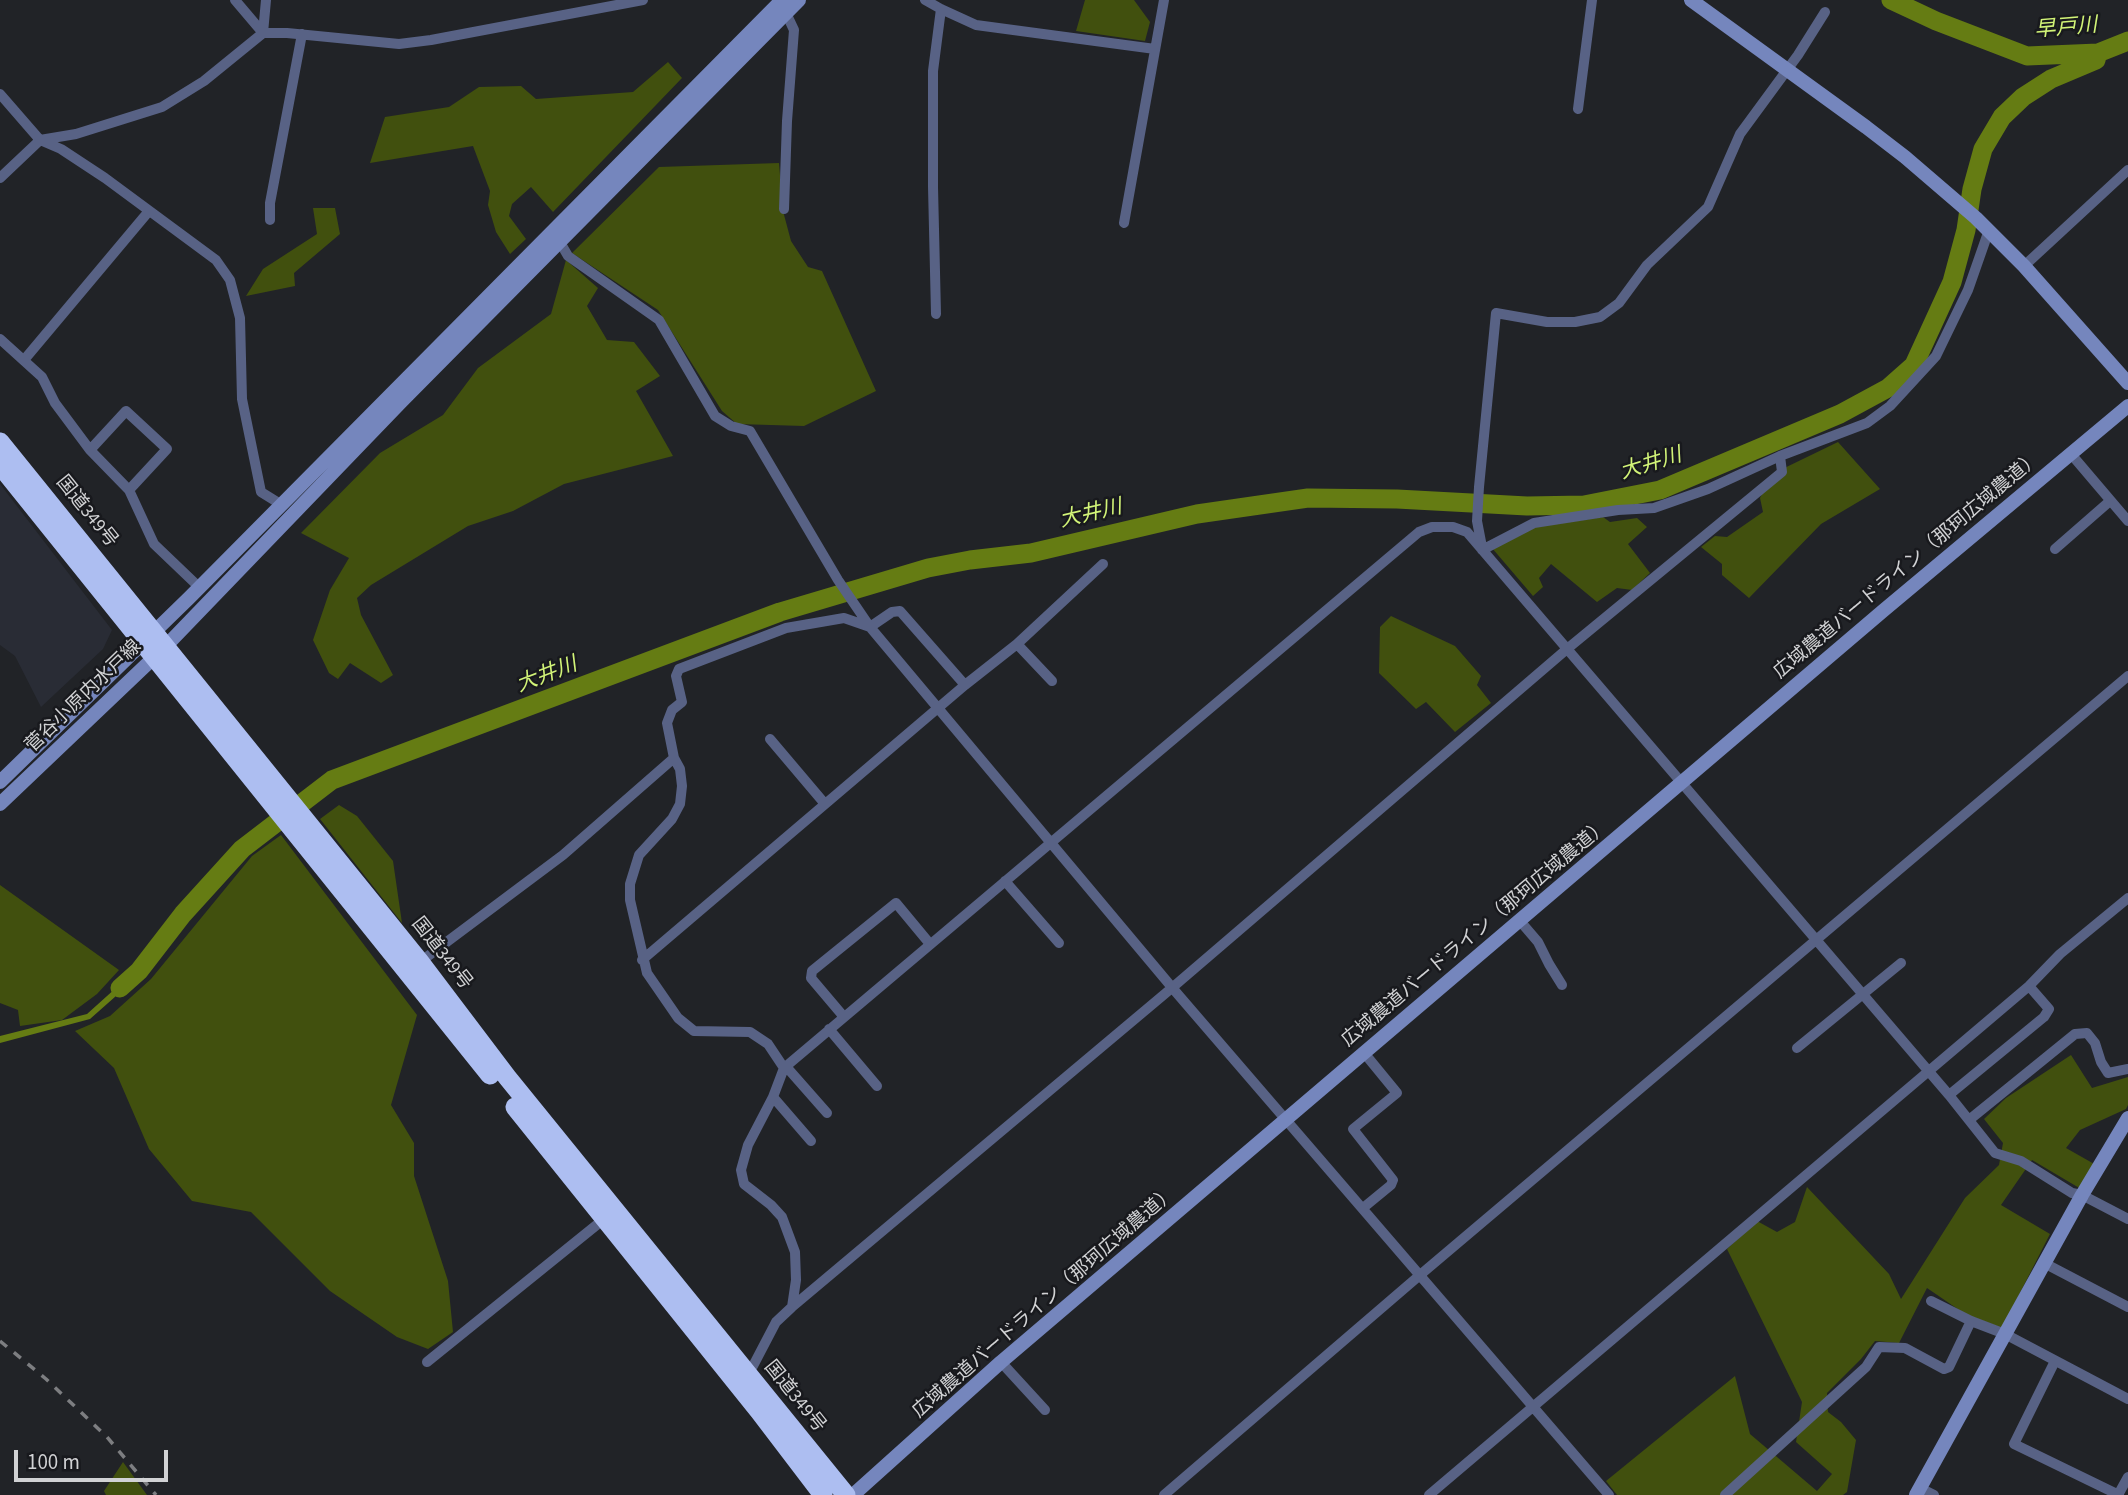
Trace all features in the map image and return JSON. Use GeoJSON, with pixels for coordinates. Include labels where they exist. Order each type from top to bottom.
{"type":"FeatureCollection","features":[{"type":"Feature","properties":{"kind":"highway","name":"国道349号"},"geometry":{"type":"LineString","coordinates":[[0,442],[153,645]]}},
{"type":"Feature","properties":{"kind":"highway","name":"国道349号"},"geometry":{"type":"LineString","coordinates":[[1,467],[153,645],[299,825],[419,962],[740,1377],[824,1495]]}},
{"type":"Feature","properties":{"kind":"highway","name":"国道349号"},"geometry":{"type":"LineString","coordinates":[[299,825],[604,1219],[846,1495]]}},
{"type":"Feature","properties":{"kind":"street"},"geometry":{"type":"LineString","coordinates":[[235,0],[262,33]]}},
{"type":"Feature","properties":{"kind":"street"},"geometry":{"type":"LineString","coordinates":[[262,33],[266,0]]}},
{"type":"Feature","properties":{"kind":"street"},"geometry":{"type":"LineString","coordinates":[[0,178],[40,140],[76,134],[162,107],[204,81],[262,33],[302,34],[399,44],[643,0]]}},
{"type":"Feature","properties":{"kind":"street"},"geometry":{"type":"LineString","coordinates":[[153,645],[200,588],[282,505],[557,236],[784,7],[799,0]]}},
{"type":"Feature","properties":{"kind":"street"},"geometry":{"type":"LineString","coordinates":[[925,0],[976,24],[1155,48]]}},
{"type":"Feature","properties":{"kind":"street"},"geometry":{"type":"LineString","coordinates":[[1124,223],[1164,0]]}},
{"type":"Feature","properties":{"kind":"street"},"geometry":{"type":"LineString","coordinates":[[1578,109],[1592,0]]}},
{"type":"Feature","properties":{"kind":"street"},"geometry":{"type":"LineString","coordinates":[[1691,0],[1905,157],[1976,218],[2024,266],[2128,383]]}},
{"type":"Feature","properties":{"kind":"street"},"geometry":{"type":"LineString","coordinates":[[784,7],[794,30],[784,209]]}},
{"type":"Feature","properties":{"kind":"street"},"geometry":{"type":"LineString","coordinates":[[936,314],[933,72],[941,9]]}},
{"type":"Feature","properties":{"kind":"street"},"geometry":{"type":"LineString","coordinates":[[1482,550],[1477,521],[1479,487],[1496,313],[1547,322],[1575,322],[1600,317],[1619,303],[1647,265],[1709,207],[1740,134],[1825,12]]}},
{"type":"Feature","properties":{"kind":"street"},"geometry":{"type":"LineString","coordinates":[[270,220],[270,203],[302,34]]}},
{"type":"Feature","properties":{"kind":"street"},"geometry":{"type":"LineString","coordinates":[[0,94],[40,140],[61,149],[216,260],[230,280],[240,318],[242,399],[261,492],[282,505]]}},
{"type":"Feature","properties":{"kind":"street"},"geometry":{"type":"LineString","coordinates":[[2024,266],[2128,170]]}},
{"type":"Feature","properties":{"kind":"street"},"geometry":{"type":"LineString","coordinates":[[24,360],[149,211]]}},
{"type":"Feature","properties":{"kind":"street"},"geometry":{"type":"LineString","coordinates":[[1482,550],[1534,523],[1618,510],[1654,508],[1708,489],[1780,456],[1867,423],[1890,406],[1936,356],[1968,290],[1989,230]]}},
{"type":"Feature","properties":{"kind":"street"},"geometry":{"type":"LineString","coordinates":[[557,236],[568,256],[659,320],[715,416],[731,426],[750,431],[838,580],[870,627],[1050,843],[1609,1495]]}},
{"type":"Feature","properties":{"kind":"street"},"geometry":{"type":"LineString","coordinates":[[153,645],[401,402],[557,236]]}},
{"type":"Feature","properties":{"kind":"street"},"geometry":{"type":"LineString","coordinates":[[0,339],[41,377],[55,403],[90,450],[128,490],[154,544],[200,588]]}},
{"type":"Feature","properties":{"kind":"street","name":"広域農道バードライン（那珂広域農道）"},"geometry":{"type":"LineString","coordinates":[[853,1495],[1002,1362],[2128,406]]}},
{"type":"Feature","properties":{"kind":"street"},"geometry":{"type":"LineString","coordinates":[[90,450],[126,411],[167,449],[128,490]]}},
{"type":"Feature","properties":{"kind":"street"},"geometry":{"type":"LineString","coordinates":[[2071,454],[2128,521]]}},
{"type":"Feature","properties":{"kind":"street"},"geometry":{"type":"LineString","coordinates":[[740,1377],[753,1366],[776,1322],[792,1307],[1173,987],[1567,649],[1782,472],[1780,456]]}},
{"type":"Feature","properties":{"kind":"street"},"geometry":{"type":"LineString","coordinates":[[2055,549],[2110,501]]}},
{"type":"Feature","properties":{"kind":"street"},"geometry":{"type":"LineString","coordinates":[[792,1307],[796,1280],[795,1252],[782,1217],[772,1205],[744,1184],[741,1170],[748,1144],[773,1097],[784,1068],[1419,532],[1432,527],[1453,527],[1467,532],[1949,1095],[1995,1153],[2021,1161],[2072,1193],[2082,1195],[2128,1219]]}},
{"type":"Feature","properties":{"kind":"street"},"geometry":{"type":"LineString","coordinates":[[642,960],[965,685],[1017,644],[1103,564]]}},
{"type":"Feature","properties":{"kind":"street"},"geometry":{"type":"LineString","coordinates":[[870,627],[892,612],[900,611],[965,685]]}},
{"type":"Feature","properties":{"kind":"street"},"geometry":{"type":"LineString","coordinates":[[827,1113],[790,1071],[784,1068],[768,1044],[750,1032],[694,1031],[678,1018],[647,973],[642,960],[629,900],[629,884],[639,855],[680,804],[680,768],[674,758],[667,723],[672,710],[682,702],[676,676],[679,669],[786,628],[844,618],[870,627]]}},
{"type":"Feature","properties":{"kind":"street"},"geometry":{"type":"LineString","coordinates":[[1017,644],[1052,681]]}},
{"type":"Feature","properties":{"kind":"street","name":"菅谷小原内水戸線"},"geometry":{"type":"LineString","coordinates":[[0,782],[153,645]]}},
{"type":"Feature","properties":{"kind":"street","name":"菅谷小原内水戸線"},"geometry":{"type":"LineString","coordinates":[[0,804],[153,645]]}},
{"type":"Feature","properties":{"kind":"street"},"geometry":{"type":"LineString","coordinates":[[1164,1495],[2128,676]]}},
{"type":"Feature","properties":{"kind":"street"},"geometry":{"type":"LineString","coordinates":[[771,739],[825,803]]}},
{"type":"Feature","properties":{"kind":"street"},"geometry":{"type":"LineString","coordinates":[[419,962],[563,855],[674,758]]}},
{"type":"Feature","properties":{"kind":"street"},"geometry":{"type":"LineString","coordinates":[[0,813],[13,792]]}},
{"type":"Feature","properties":{"kind":"street"},"geometry":{"type":"LineString","coordinates":[[1005,881],[1059,943]]}},
{"type":"Feature","properties":{"kind":"street"},"geometry":{"type":"LineString","coordinates":[[1429,1495],[1929,1072],[2029,986],[2060,954],[2128,898]]}},
{"type":"Feature","properties":{"kind":"street"},"geometry":{"type":"LineString","coordinates":[[844,1017],[811,978],[812,971],[891,904],[896,903],[930,944]]}},
{"type":"Feature","properties":{"kind":"street"},"geometry":{"type":"LineString","coordinates":[[1520,921],[1538,942],[1562,985]]}},
{"type":"Feature","properties":{"kind":"street"},"geometry":{"type":"LineString","coordinates":[[1797,1048],[1861,994],[1869,992],[1901,963]]}},
{"type":"Feature","properties":{"kind":"street"},"geometry":{"type":"LineString","coordinates":[[1949,1095],[2044,1017],[2049,1009],[2029,986]]}},
{"type":"Feature","properties":{"kind":"street"},"geometry":{"type":"LineString","coordinates":[[829,1029],[877,1086]]}},
{"type":"Feature","properties":{"kind":"street"},"geometry":{"type":"LineString","coordinates":[[1969,1120],[2075,1034],[2087,1033],[2095,1043],[2108,1073],[2128,1069]]}},
{"type":"Feature","properties":{"kind":"street"},"geometry":{"type":"LineString","coordinates":[[1363,1208],[1391,1185],[1393,1180],[1353,1129],[1397,1093],[1365,1054]]}},
{"type":"Feature","properties":{"kind":"street"},"geometry":{"type":"LineString","coordinates":[[773,1097],[811,1141]]}},
{"type":"Feature","properties":{"kind":"street"},"geometry":{"type":"LineString","coordinates":[[1934,1495],[1918,1491],[2082,1195],[2128,1118]]}},
{"type":"Feature","properties":{"kind":"street"},"geometry":{"type":"LineString","coordinates":[[427,1362],[604,1219]]}},
{"type":"Feature","properties":{"kind":"street"},"geometry":{"type":"LineString","coordinates":[[2044,1263],[2128,1307]]}},
{"type":"Feature","properties":{"kind":"street"},"geometry":{"type":"LineString","coordinates":[[1931,1301],[1970,1321],[2005,1334],[2128,1399]]}},
{"type":"Feature","properties":{"kind":"street"},"geometry":{"type":"LineString","coordinates":[[1725,1495],[1858,1374],[1879,1347],[1905,1348],[1944,1369],[1949,1367],[1970,1321]]}},
{"type":"Feature","properties":{"kind":"street"},"geometry":{"type":"LineString","coordinates":[[2055,1361],[2014,1444],[2119,1495],[2128,1477]]}},
{"type":"Feature","properties":{"kind":"street"},"geometry":{"type":"LineString","coordinates":[[1002,1362],[1045,1410]]}},
{"type":"Feature","properties":{"kind":"shaded area"},"geometry":{"type":"Polygon","coordinates":[[[1085,0],[1134,0],[1150,22],[1145,41],[1076,31],[1085,0]]]}},
{"type":"Feature","properties":{"kind":"shaded area"},"geometry":{"type":"Polygon","coordinates":[[[668,62],[682,78],[553,212],[531,187],[512,204],[509,216],[526,239],[510,254],[496,232],[488,205],[490,191],[473,146],[370,163],[385,117],[449,107],[479,87],[521,86],[536,99],[633,92],[668,62]]]}},
{"type":"Feature","properties":{"kind":"shaded area"},"geometry":{"type":"Polygon","coordinates":[[[779,163],[783,211],[791,241],[808,267],[822,271],[876,391],[804,426],[737,424],[722,411],[658,310],[572,253],[659,167],[779,163]]]}},
{"type":"Feature","properties":{"kind":"shaded area"},"geometry":{"type":"Polygon","coordinates":[[[313,208],[335,208],[340,234],[294,273],[295,286],[246,296],[263,269],[317,234],[313,208]]]}},
{"type":"Feature","properties":{"kind":"shaded area"},"geometry":{"type":"Polygon","coordinates":[[[566,260],[598,288],[587,306],[607,340],[634,342],[660,376],[636,391],[673,456],[564,484],[513,511],[468,526],[371,585],[357,598],[361,615],[393,675],[381,683],[350,663],[338,679],[329,673],[313,640],[330,590],[349,558],[301,533],[380,453],[443,415],[478,368],[551,314],[566,260]]]}},
{"type":"Feature","properties":{"kind":"shaded area"},"geometry":{"type":"Polygon","coordinates":[[[1838,442],[1880,489],[1821,524],[1749,598],[1722,575],[1722,564],[1701,547],[1715,536],[1727,537],[1763,512],[1760,498],[1772,474],[1838,442]]]}},
{"type":"Feature","properties":{"kind":"shaded area"},"geometry":{"type":"Polygon","coordinates":[[[0,484],[112,630],[103,649],[41,707],[15,656],[0,645],[0,484]]]}},
{"type":"Feature","properties":{"kind":"shaded area"},"geometry":{"type":"Polygon","coordinates":[[[1603,517],[1610,522],[1637,518],[1647,527],[1628,544],[1650,573],[1632,590],[1617,588],[1597,602],[1551,564],[1539,578],[1543,587],[1533,596],[1492,548],[1535,527],[1603,517]]]}},
{"type":"Feature","properties":{"kind":"shaded area"},"geometry":{"type":"Polygon","coordinates":[[[1391,616],[1455,646],[1481,676],[1477,685],[1491,703],[1455,732],[1426,702],[1416,709],[1379,673],[1380,627],[1391,616]]]}},
{"type":"Feature","properties":{"kind":"shaded area"},"geometry":{"type":"Polygon","coordinates":[[[339,805],[357,816],[393,861],[402,923],[320,819],[339,805]]]}},
{"type":"Feature","properties":{"kind":"shaded area"},"geometry":{"type":"Polygon","coordinates":[[[281,835],[417,1015],[391,1105],[414,1143],[414,1176],[448,1281],[453,1332],[428,1349],[397,1337],[330,1291],[251,1212],[192,1201],[149,1149],[114,1068],[75,1031],[110,1016],[151,979],[252,856],[281,835]]]}},
{"type":"Feature","properties":{"kind":"shaded area"},"geometry":{"type":"Polygon","coordinates":[[[0,885],[119,970],[97,994],[62,1020],[20,1026],[18,1010],[0,1003],[0,885]]]}},
{"type":"Feature","properties":{"kind":"shaded area"},"geometry":{"type":"Polygon","coordinates":[[[137,969],[142,973],[90,1019],[0,1043],[0,1036],[87,1014],[137,969]]]}},
{"type":"Feature","properties":{"kind":"shaded area"},"geometry":{"type":"Polygon","coordinates":[[[2071,1055],[2092,1088],[2128,1077],[2126,1109],[2080,1130],[2066,1148],[2096,1165],[2081,1189],[2032,1160],[2001,1205],[2050,1234],[2002,1328],[1965,1314],[1927,1288],[1899,1343],[1875,1341],[1827,1393],[1828,1412],[1841,1422],[1856,1440],[1847,1492],[1843,1495],[1617,1495],[1606,1481],[1735,1376],[1750,1434],[1817,1491],[1832,1474],[1796,1442],[1802,1402],[1727,1249],[1757,1221],[1777,1232],[1795,1222],[1807,1187],[1889,1274],[1901,1299],[1965,1198],[1999,1165],[2003,1143],[1984,1119],[2006,1098],[2071,1055]]]}},
{"type":"Feature","properties":{"kind":"shaded area"},"geometry":{"type":"Polygon","coordinates":[[[123,1462],[147,1495],[106,1495],[104,1491],[123,1462]]]}},
{"type":"Feature","properties":{"kind":"waterway","name":"早戸川"},"geometry":{"type":"LineString","coordinates":[[1891,0],[1936,21],[2027,56],[2098,53],[2128,41]]}},
{"type":"Feature","properties":{"kind":"waterway","name":"大井川"},"geometry":{"type":"LineString","coordinates":[[120,988],[139,971],[183,914],[242,849],[332,780],[780,612],[928,568],[1031,553],[1197,514],[1308,498],[1397,499],[1527,506],[1584,505],[1660,490],[1840,414],[1888,388],[1914,365],[1952,282],[1983,149],[2002,117],[2023,97],[2051,79],[2096,60],[2098,53]]}},
{"type":"Feature","properties":{"kind":"railway"},"geometry":{"type":"LineString","coordinates":[[0,1341],[46,1379],[107,1437],[156,1495]]}}]}
